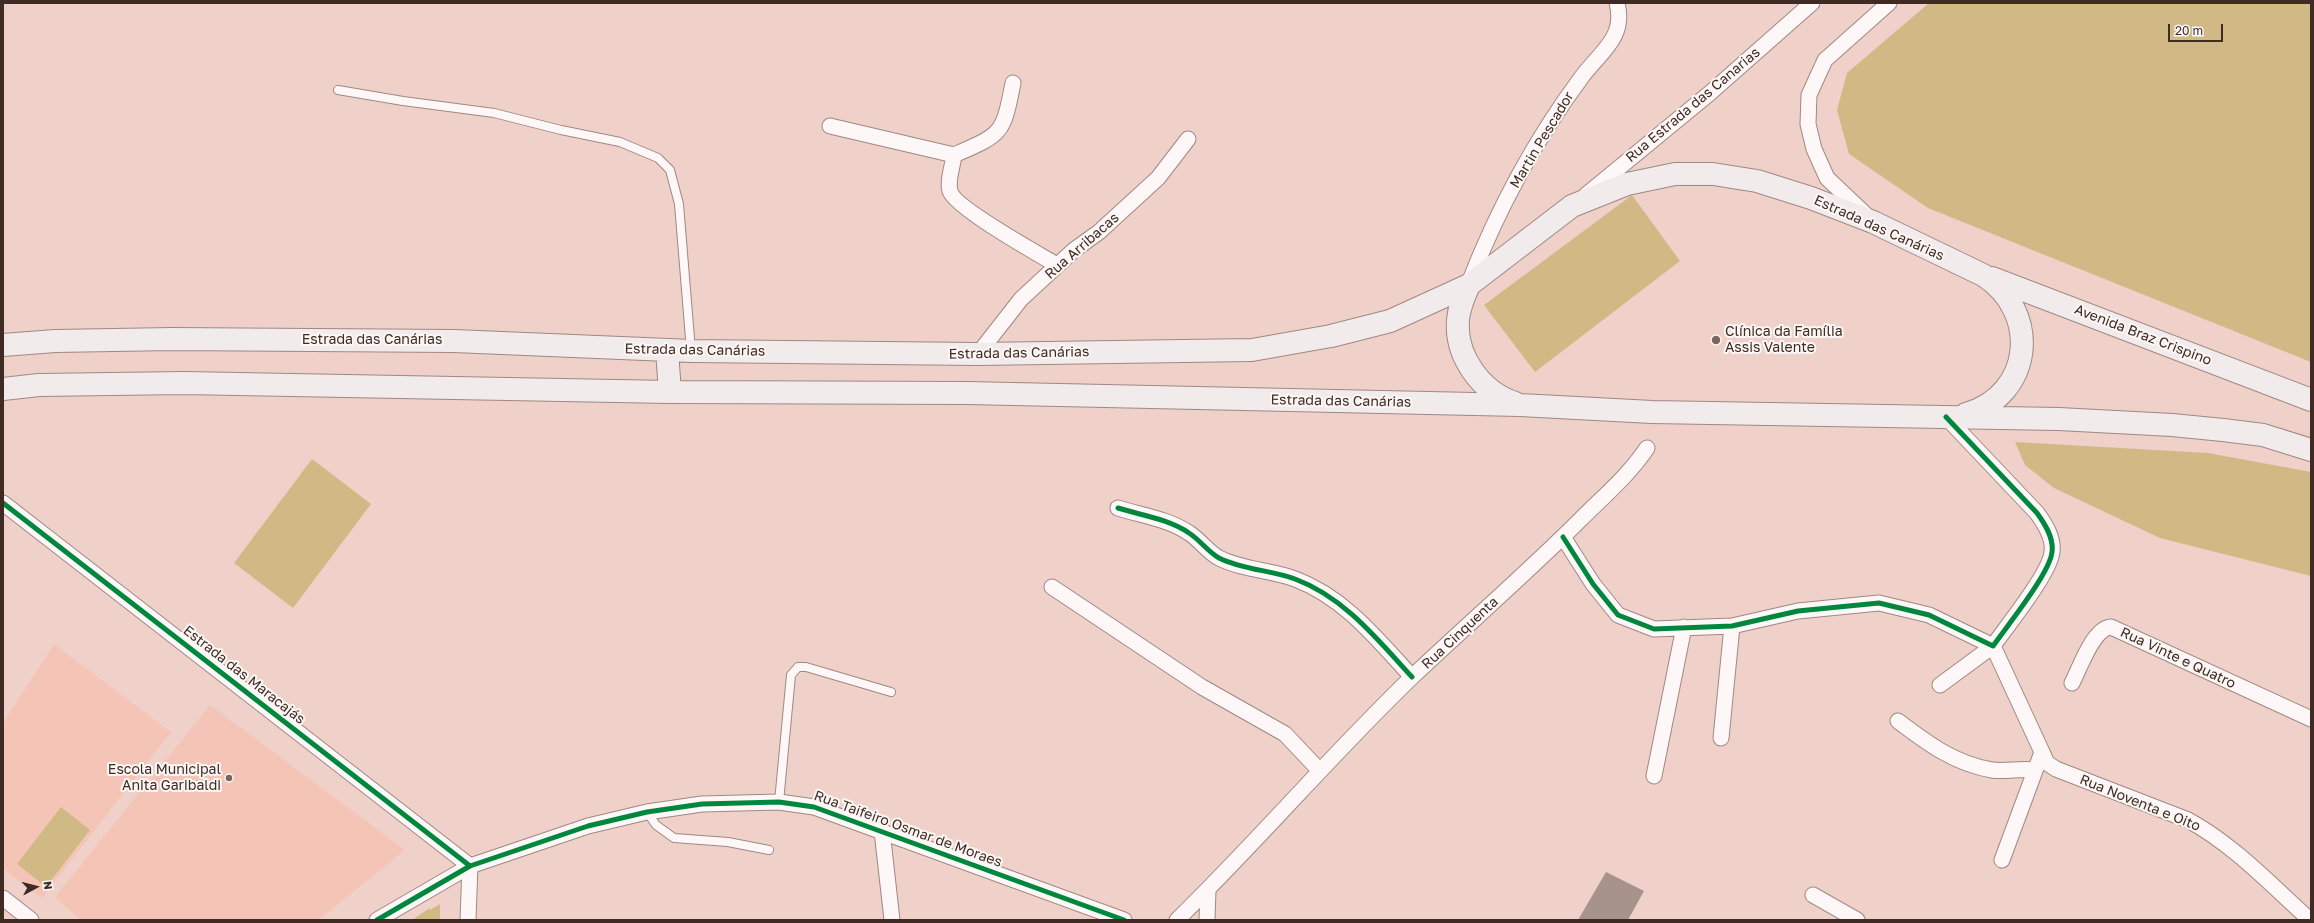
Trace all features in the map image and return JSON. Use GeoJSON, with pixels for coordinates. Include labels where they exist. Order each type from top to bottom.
{"type":"FeatureCollection","features":[{"type":"Feature","properties":{"kind":"main road","name":"Estrada das Canárias"},"geometry":{"type":"LineString","coordinates":[[3,345],[55,341],[172,339],[446,341],[692,352],[978,354],[1252,350],[1331,336],[1390,321],[1469,285],[1572,206],[1627,184],[1675,174],[1713,174],[1770,185],[1811,198],[1873,222],[1974,271]]}},
{"type":"Feature","properties":{"kind":"main road"},"geometry":{"type":"LineString","coordinates":[[1953,417],[1978,411],[1995,401],[2008,386],[2018,369],[2022,350],[2022,330],[2016,311],[1999,287],[1974,271]]}},
{"type":"Feature","properties":{"kind":"main road","name":"Avenida Braz Crispino"},"geometry":{"type":"LineString","coordinates":[[1974,271],[2311,400]]}},
{"type":"Feature","properties":{"kind":"main road"},"geometry":{"type":"LineString","coordinates":[[1469,285],[1462,302],[1458,321],[1459,340],[1465,358],[1474,374],[1487,388],[1503,398],[1520,405]]}},
{"type":"Feature","properties":{"kind":"main road"},"geometry":{"type":"LineString","coordinates":[[667,351],[670,392]]}},
{"type":"Feature","properties":{"kind":"main road","name":"Estrada das Canárias"},"geometry":{"type":"LineString","coordinates":[[3,389],[39,385],[184,383],[670,392],[966,393],[1520,405],[1652,412],[1953,417]]}},
{"type":"Feature","properties":{"kind":"main road"},"geometry":{"type":"LineString","coordinates":[[1953,417],[2172,425],[2263,435],[2311,450]]}},
{"type":"Feature","properties":{"kind":"street","name":"Martin Pescador"},"geometry":{"type":"LineString","coordinates":[[1469,285],[1486,240],[1521,174],[1565,99],[1595,59],[1614,40],[1620,22],[1617,3]]}},
{"type":"Feature","properties":{"kind":"street","name":"Rua Estrada das Canarias"},"geometry":{"type":"LineString","coordinates":[[1572,206],[1710,93],[1812,3]]}},
{"type":"Feature","properties":{"kind":"street"},"geometry":{"type":"LineString","coordinates":[[1873,222],[1827,178],[1814,149],[1808,124],[1809,95],[1825,60],[1889,3]]}},
{"type":"Feature","properties":{"kind":"street"},"geometry":{"type":"LineString","coordinates":[[830,126],[954,155],[987,141],[999,131],[1006,119],[1013,83]]}},
{"type":"Feature","properties":{"kind":"street","name":"Rua Arribacas"},"geometry":{"type":"LineString","coordinates":[[978,354],[1022,299],[1058,265],[1099,232],[1158,178],[1188,139]]}},
{"type":"Feature","properties":{"kind":"street"},"geometry":{"type":"LineString","coordinates":[[954,155],[949,186],[953,197],[973,213],[1058,265]]}},
{"type":"Feature","properties":{"kind":"street"},"geometry":{"type":"LineString","coordinates":[[1940,685],[1993,646],[2047,570],[2053,552],[2046,525],[1953,417]]}},
{"type":"Feature","properties":{"kind":"street","name":"Rua Cinquenta"},"geometry":{"type":"LineString","coordinates":[[1177,920],[1208,890],[1319,770],[1412,677],[1563,537],[1625,476],[1647,448]]}},
{"type":"Feature","properties":{"kind":"street","name":"Estrada das Maracajás"},"geometry":{"type":"LineString","coordinates":[[3,503],[470,866]]}},
{"type":"Feature","properties":{"kind":"street"},"geometry":{"type":"LineString","coordinates":[[1118,508],[1180,528],[1197,539],[1214,555],[1226,561],[1282,575],[1312,586],[1335,600],[1356,618],[1412,677]]}},
{"type":"Feature","properties":{"kind":"street"},"geometry":{"type":"LineString","coordinates":[[1563,537],[1594,584],[1618,615],[1654,629],[1732,626],[1798,611],[1879,603],[1929,615],[1993,646]]}},
{"type":"Feature","properties":{"kind":"street"},"geometry":{"type":"LineString","coordinates":[[1052,587],[1202,687],[1284,734],[1319,770]]}},
{"type":"Feature","properties":{"kind":"street"},"geometry":{"type":"LineString","coordinates":[[1721,738],[1732,626]]}},
{"type":"Feature","properties":{"kind":"street"},"geometry":{"type":"LineString","coordinates":[[1654,776],[1684,627]]}},
{"type":"Feature","properties":{"kind":"street","name":"Rua Vinte e Quatro"},"geometry":{"type":"LineString","coordinates":[[2072,683],[2097,633],[2106,627],[2111,627],[2311,719]]}},
{"type":"Feature","properties":{"kind":"street","name":"Rua Noventa e Oito"},"geometry":{"type":"LineString","coordinates":[[1993,646],[2047,763],[2056,769],[2188,820],[2204,829],[2230,848],[2310,920]]}},
{"type":"Feature","properties":{"kind":"street"},"geometry":{"type":"LineString","coordinates":[[1898,721],[1936,750],[1959,760],[1993,770],[2023,768],[2034,770]]}},
{"type":"Feature","properties":{"kind":"street"},"geometry":{"type":"LineString","coordinates":[[2002,860],[2034,770],[2042,752]]}},
{"type":"Feature","properties":{"kind":"street","name":"Rua Taifeiro Osmar de Moraes"},"geometry":{"type":"LineString","coordinates":[[470,866],[588,826],[647,812],[702,804],[779,802],[814,806],[1124,920]]}},
{"type":"Feature","properties":{"kind":"street"},"geometry":{"type":"LineString","coordinates":[[882,831],[892,920]]}},
{"type":"Feature","properties":{"kind":"street"},"geometry":{"type":"LineString","coordinates":[[377,920],[470,866]]}},
{"type":"Feature","properties":{"kind":"street"},"geometry":{"type":"LineString","coordinates":[[468,920],[470,866]]}},
{"type":"Feature","properties":{"kind":"street"},"geometry":{"type":"LineString","coordinates":[[1207,920],[1208,890]]}},
{"type":"Feature","properties":{"kind":"street"},"geometry":{"type":"LineString","coordinates":[[1814,895],[1857,920]]}},
{"type":"Feature","properties":{"kind":"street"},"geometry":{"type":"LineString","coordinates":[[3,898],[31,920]]}},
{"type":"Feature","properties":{"kind":"lane"},"geometry":{"type":"LineString","coordinates":[[338,90],[403,101],[494,113],[561,130],[620,142],[658,158],[670,170],[679,204],[692,352]]}},
{"type":"Feature","properties":{"kind":"lane"},"geometry":{"type":"LineString","coordinates":[[779,802],[791,675],[798,667],[806,667],[891,692]]}},
{"type":"Feature","properties":{"kind":"lane"},"geometry":{"type":"LineString","coordinates":[[647,812],[656,825],[674,838],[728,842],[769,850]]}},
{"type":"Feature","properties":{"kind":"shaded area"},"geometry":{"type":"Polygon","coordinates":[[[1929,3],[2311,3],[2311,362],[1928,208],[1849,154],[1837,110],[1847,73],[1929,3]]]}},
{"type":"Feature","properties":{"kind":"shaded area"},"geometry":{"type":"Polygon","coordinates":[[[1632,195],[1680,261],[1535,372],[1484,305],[1632,195]]]}},
{"type":"Feature","properties":{"kind":"shaded area"},"geometry":{"type":"Polygon","coordinates":[[[2015,442],[2208,453],[2311,472],[2311,576],[2160,538],[2054,488],[2025,465],[2015,442]]]}},
{"type":"Feature","properties":{"kind":"shaded area"},"geometry":{"type":"Polygon","coordinates":[[[312,459],[371,504],[293,608],[234,563],[312,459]]]}},
{"type":"Feature","properties":{"kind":"shaded area"},"geometry":{"type":"Polygon","coordinates":[[[54,644],[171,732],[42,898],[3,869],[3,723],[54,644]]]}},
{"type":"Feature","properties":{"kind":"shaded area","name":"Escola Municipal Anita Garibaldi"},"geometry":{"type":"Polygon","coordinates":[[[210,705],[405,850],[318,920],[81,920],[55,897],[210,705]]]}},
{"type":"Feature","properties":{"kind":"shaded area"},"geometry":{"type":"Polygon","coordinates":[[[61,807],[90,830],[46,887],[17,864],[61,807]]]}},
{"type":"Feature","properties":{"kind":"shaded area"},"geometry":{"type":"Polygon","coordinates":[[[440,904],[440,920],[412,920],[430,908],[430,910],[440,904]]]}},
{"type":"Feature","properties":{"kind":"building"},"geometry":{"type":"Polygon","coordinates":[[[1606,872],[1644,891],[1628,920],[1578,920],[1606,872]]]}},
{"type":"Feature","properties":{"kind":"cycle path"},"geometry":{"type":"LineString","coordinates":[[1563,537],[1593,584],[1618,615],[1654,629],[1732,626],[1798,611],[1879,603],[1929,615],[1993,646],[2044,573],[2052,552],[2052,542],[2046,526],[2037,513],[1946,417]]}},
{"type":"Feature","properties":{"kind":"cycle path"},"geometry":{"type":"LineString","coordinates":[[3,503],[470,866]]}},
{"type":"Feature","properties":{"kind":"cycle path"},"geometry":{"type":"LineString","coordinates":[[1118,508],[1173,524],[1193,536],[1219,558],[1228,562],[1247,568],[1286,576],[1313,587],[1345,608],[1373,634],[1412,677]]}},
{"type":"Feature","properties":{"kind":"cycle path"},"geometry":{"type":"LineString","coordinates":[[377,920],[470,866],[588,826],[647,812],[702,804],[779,802],[814,807],[1124,920]]}},
{"type":"Feature","properties":{"kind":"place","name":"Clínica da Família Assis Valente"},"geometry":{"type":"Point","coordinates":[1716,340]}},
{"type":"Feature","properties":{"kind":"place","name":"Escola Municipal Anita Garibaldi"},"geometry":{"type":"Point","coordinates":[229,778]}}]}
